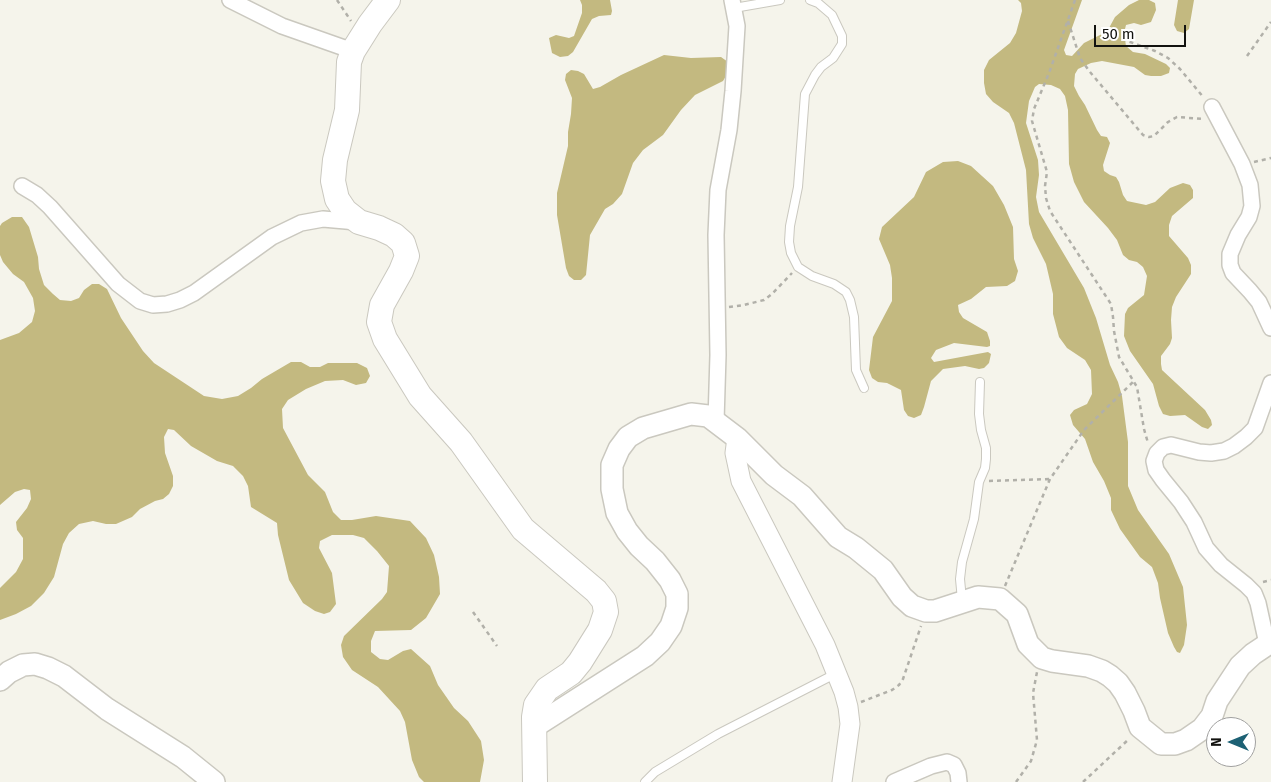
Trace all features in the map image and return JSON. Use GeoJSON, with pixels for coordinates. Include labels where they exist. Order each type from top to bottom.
{"type":"FeatureCollection","features":[{"type":"Feature","properties":{"kind":"main road"},"geometry":{"type":"LineString","coordinates":[[388,0],[357,44],[349,62],[348,110],[334,160],[333,181],[337,199],[345,211],[359,222],[394,235],[403,243],[407,256],[402,270],[382,305],[379,322],[385,339],[420,396],[461,442],[523,529],[596,591],[604,601],[606,612],[600,630],[580,662],[571,673],[547,689],[536,705],[534,727],[535,782]]}},
{"type":"Feature","properties":{"kind":"main road"},"geometry":{"type":"LineString","coordinates":[[534,727],[645,656],[660,642],[671,626],[677,608],[677,594],[670,580],[627,531],[617,512],[612,489],[612,465],[619,449],[628,437],[643,428],[691,414],[708,416],[737,438],[774,474],[802,496],[838,537],[856,548],[883,570],[902,597],[912,606],[926,610],[935,610],[978,597],[1000,599],[1017,614],[1028,644],[1042,658],[1102,670],[1118,683],[1134,711],[1140,727],[1160,744],[1175,744],[1186,740],[1202,729],[1212,716],[1217,701],[1240,666],[1269,643]]}},
{"type":"Feature","properties":{"kind":"main road"},"geometry":{"type":"LineString","coordinates":[[0,680],[22,665],[35,664],[48,668],[64,676],[107,710],[182,757],[214,782]]}},
{"type":"Feature","properties":{"kind":"street"},"geometry":{"type":"LineString","coordinates":[[230,0],[282,26],[357,44]]}},
{"type":"Feature","properties":{"kind":"street"},"geometry":{"type":"LineString","coordinates":[[716,421],[716,235],[718,190],[729,130],[733,92],[737,26],[733,4]]}},
{"type":"Feature","properties":{"kind":"street"},"geometry":{"type":"LineString","coordinates":[[1215,112],[1242,164],[1250,185],[1252,206],[1249,217],[1238,235],[1230,254],[1230,265],[1233,273],[1259,302],[1271,328]]}},
{"type":"Feature","properties":{"kind":"street"},"geometry":{"type":"LineString","coordinates":[[22,186],[37,195],[50,207],[118,284],[140,301],[153,305],[167,304],[194,293],[272,237],[301,223],[323,219],[359,222]]}},
{"type":"Feature","properties":{"kind":"street"},"geometry":{"type":"LineString","coordinates":[[1269,643],[1254,593],[1221,565],[1206,548],[1187,512],[1156,470],[1154,461],[1157,453],[1163,447],[1171,445],[1211,454],[1234,446],[1246,438],[1255,428],[1271,384]]}},
{"type":"Feature","properties":{"kind":"street"},"geometry":{"type":"LineString","coordinates":[[737,438],[735,453],[741,481],[825,645],[837,673],[848,707],[850,724],[842,782]]}},
{"type":"Feature","properties":{"kind":"street"},"geometry":{"type":"LineString","coordinates":[[894,782],[931,766],[947,762],[954,765],[958,773],[958,782]]}},
{"type":"Feature","properties":{"kind":"lane"},"geometry":{"type":"LineString","coordinates":[[733,4],[780,0]]}},
{"type":"Feature","properties":{"kind":"lane"},"geometry":{"type":"LineString","coordinates":[[810,0],[818,3],[832,15],[842,36],[842,44],[833,58],[821,67],[815,75],[805,94],[798,187],[790,226],[789,242],[791,253],[798,267],[812,276],[834,284],[846,292],[854,317],[856,370],[864,388]]}},
{"type":"Feature","properties":{"kind":"lane"},"geometry":{"type":"LineString","coordinates":[[962,602],[960,579],[962,562],[974,519],[979,482],[985,468],[986,459],[986,448],[979,414],[980,382]]}},
{"type":"Feature","properties":{"kind":"lane"},"geometry":{"type":"LineString","coordinates":[[646,782],[655,772],[718,734],[837,673]]}},
{"type":"Feature","properties":{"kind":"path"},"geometry":{"type":"LineString","coordinates":[[337,0],[357,44]]}},
{"type":"Feature","properties":{"kind":"path"},"geometry":{"type":"LineString","coordinates":[[1075,0],[1034,109],[1032,121],[1046,165],[1046,198],[1050,211],[1111,304],[1119,357],[1137,387],[1144,430],[1154,461]]}},
{"type":"Feature","properties":{"kind":"path"},"geometry":{"type":"LineString","coordinates":[[1068,21],[1080,58],[1143,134],[1149,137],[1154,136],[1168,122],[1177,117],[1204,119],[1215,112],[1180,69],[1168,58],[1155,51],[1122,39]]}},
{"type":"Feature","properties":{"kind":"path"},"geometry":{"type":"LineString","coordinates":[[1247,56],[1271,22]]}},
{"type":"Feature","properties":{"kind":"path"},"geometry":{"type":"LineString","coordinates":[[717,308],[744,305],[764,300],[798,267]]}},
{"type":"Feature","properties":{"kind":"path"},"geometry":{"type":"LineString","coordinates":[[1000,599],[1050,479],[1084,430],[1134,381]]}},
{"type":"Feature","properties":{"kind":"path"},"geometry":{"type":"LineString","coordinates":[[979,482],[1050,479]]}},
{"type":"Feature","properties":{"kind":"path"},"geometry":{"type":"LineString","coordinates":[[848,707],[892,690],[899,685],[906,670],[926,610]]}},
{"type":"Feature","properties":{"kind":"path"},"geometry":{"type":"LineString","coordinates":[[473,612],[497,646]]}},
{"type":"Feature","properties":{"kind":"path"},"geometry":{"type":"LineString","coordinates":[[1016,782],[1031,761],[1037,740],[1033,692],[1042,658]]}},
{"type":"Feature","properties":{"kind":"path"},"geometry":{"type":"LineString","coordinates":[[1083,782],[1140,727]]}},
{"type":"Feature","properties":{"kind":"shaded area"},"geometry":{"type":"Polygon","coordinates":[[[580,0],[610,0],[611,15],[592,19],[573,52],[568,56],[560,57],[552,53],[549,38],[556,35],[569,38],[574,36],[582,13],[580,0]]]}},
{"type":"Feature","properties":{"kind":"shaded area"},"geometry":{"type":"Polygon","coordinates":[[[1018,0],[1082,0],[1064,50],[1066,55],[1072,56],[1084,43],[1102,34],[1109,28],[1115,17],[1129,5],[1139,0],[1149,0],[1155,3],[1156,10],[1151,22],[1141,25],[1134,23],[1126,25],[1124,33],[1126,46],[1133,52],[1145,54],[1166,64],[1170,68],[1169,73],[1161,76],[1145,75],[1134,67],[1102,61],[1091,63],[1078,69],[1075,74],[1074,86],[1097,130],[1101,136],[1107,137],[1110,143],[1103,165],[1104,171],[1116,177],[1127,201],[1146,205],[1155,202],[1170,188],[1183,183],[1190,185],[1193,190],[1193,198],[1172,216],[1169,225],[1169,236],[1188,258],[1191,265],[1191,274],[1176,297],[1172,307],[1172,338],[1161,356],[1161,364],[1162,370],[1205,410],[1212,425],[1208,429],[1185,415],[1170,416],[1163,414],[1153,384],[1130,351],[1124,336],[1125,314],[1128,308],[1144,295],[1147,276],[1143,267],[1123,255],[1117,240],[1084,202],[1074,182],[1069,164],[1068,110],[1065,96],[1060,89],[1051,85],[1039,84],[1035,87],[1029,101],[1026,123],[1038,160],[1039,175],[1036,197],[1039,212],[1084,288],[1122,396],[1128,442],[1128,486],[1138,510],[1169,554],[1183,587],[1187,625],[1184,645],[1180,653],[1174,647],[1168,633],[1158,583],[1152,567],[1140,557],[1120,529],[1111,510],[1111,498],[1104,481],[1093,462],[1085,439],[1073,425],[1070,415],[1074,410],[1087,404],[1092,394],[1091,370],[1085,360],[1067,348],[1059,337],[1053,314],[1053,294],[1046,264],[1033,238],[1029,224],[1026,170],[1014,123],[1009,113],[993,102],[986,94],[984,70],[989,60],[1010,43],[1016,33],[1022,11],[1021,3],[1018,0]]]}},
{"type":"Feature","properties":{"kind":"shaded area"},"geometry":{"type":"Polygon","coordinates":[[[1178,0],[1194,0],[1189,29],[1184,33],[1177,31],[1174,25],[1178,0]]]}},
{"type":"Feature","properties":{"kind":"shaded area"},"geometry":{"type":"Polygon","coordinates":[[[664,55],[691,58],[721,57],[728,62],[729,71],[723,81],[695,95],[681,110],[663,135],[643,150],[633,163],[622,194],[613,204],[605,209],[590,235],[586,275],[581,280],[574,280],[569,276],[566,268],[557,215],[557,193],[568,146],[571,114],[572,98],[565,80],[566,74],[571,70],[584,74],[593,89],[664,55]]]}},
{"type":"Feature","properties":{"kind":"shaded area"},"geometry":{"type":"Polygon","coordinates":[[[958,161],[971,166],[993,186],[1004,205],[1013,227],[1014,259],[1018,271],[1015,281],[1007,286],[986,287],[971,299],[958,305],[959,312],[963,318],[987,332],[990,346],[954,343],[936,350],[931,358],[934,362],[988,352],[991,354],[989,363],[984,368],[979,369],[965,366],[943,369],[931,381],[921,415],[914,418],[908,416],[904,410],[901,390],[887,383],[878,382],[872,378],[869,370],[873,337],[892,301],[890,265],[879,239],[882,227],[914,197],[926,172],[943,162],[958,161]]]}},
{"type":"Feature","properties":{"kind":"shaded area"},"geometry":{"type":"Polygon","coordinates":[[[12,217],[22,217],[29,227],[44,285],[53,294],[60,300],[71,301],[79,298],[84,290],[92,284],[99,284],[107,289],[121,318],[143,351],[154,363],[204,396],[222,399],[238,396],[291,362],[301,362],[310,367],[320,367],[328,363],[357,363],[367,368],[370,376],[366,383],[356,385],[343,380],[325,381],[306,389],[288,400],[282,409],[283,428],[308,475],[325,492],[333,512],[341,520],[376,516],[410,521],[426,538],[434,555],[439,577],[440,594],[426,618],[411,630],[375,631],[371,641],[371,652],[380,659],[388,660],[403,651],[411,649],[430,666],[438,685],[454,708],[468,721],[481,741],[484,760],[480,782],[424,782],[419,777],[412,760],[405,722],[400,711],[378,687],[352,670],[343,657],[341,645],[344,636],[387,592],[389,566],[377,551],[364,538],[353,535],[332,535],[320,541],[319,548],[332,573],[336,604],[330,612],[324,614],[315,611],[303,603],[289,580],[277,523],[251,507],[248,486],[243,476],[233,466],[217,461],[191,446],[174,430],[168,429],[164,437],[165,453],[173,476],[173,486],[169,494],[163,499],[140,509],[132,517],[116,524],[93,521],[79,524],[69,533],[63,544],[54,577],[44,593],[31,606],[0,620],[0,588],[16,572],[23,559],[23,538],[17,530],[16,522],[27,508],[31,499],[30,490],[24,489],[15,492],[0,505],[0,340],[19,333],[32,322],[35,311],[33,298],[24,282],[13,274],[0,255],[0,226],[12,217]]]}}]}
